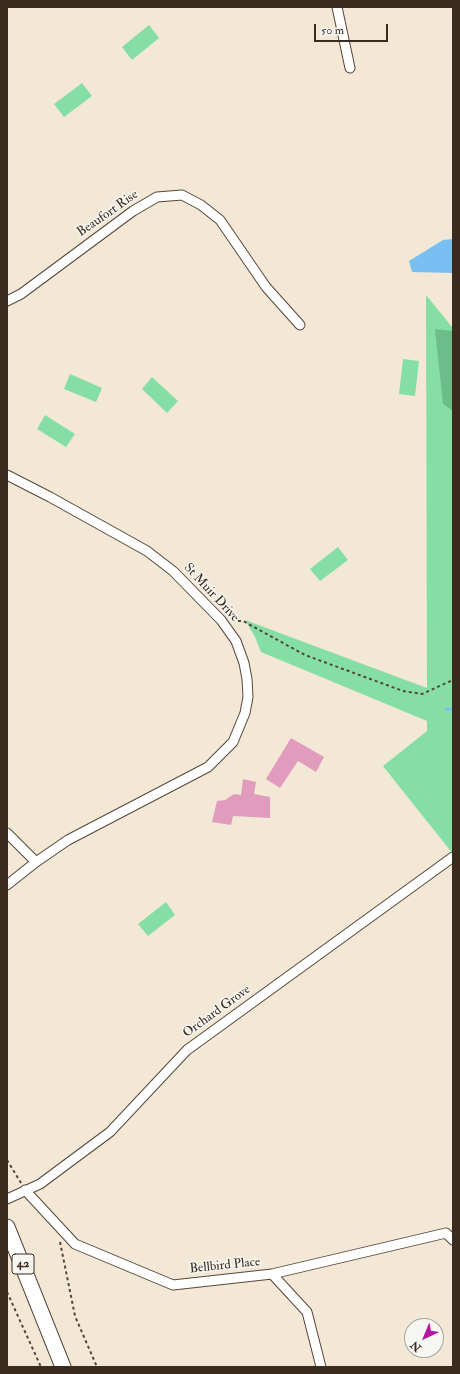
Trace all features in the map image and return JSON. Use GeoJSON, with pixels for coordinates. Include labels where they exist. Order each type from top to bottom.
{"type":"FeatureCollection","features":[{"type":"Feature","properties":{"kind":"main road","name":"42"},"geometry":{"type":"LineString","coordinates":[[7,1227],[63,1367]]}},
{"type":"Feature","properties":{"kind":"street"},"geometry":{"type":"LineString","coordinates":[[337,7],[350,68]]}},
{"type":"Feature","properties":{"kind":"street","name":"Beaufort Rise"},"geometry":{"type":"LineString","coordinates":[[7,301],[21,294],[133,211],[157,197],[182,195],[202,205],[220,220],[266,287],[300,325]]}},
{"type":"Feature","properties":{"kind":"street","name":"St Muir Drive"},"geometry":{"type":"LineString","coordinates":[[7,475],[147,551],[173,571],[221,620],[236,641],[244,663],[248,697],[246,713],[233,742],[208,767],[68,840],[36,862],[7,885]]}},
{"type":"Feature","properties":{"kind":"street"},"geometry":{"type":"LineString","coordinates":[[7,833],[36,862]]}},
{"type":"Feature","properties":{"kind":"street","name":"Orchard Grove"},"geometry":{"type":"LineString","coordinates":[[7,1199],[40,1184],[110,1132],[187,1050],[453,857]]}},
{"type":"Feature","properties":{"kind":"street","name":"Bellbird Place"},"geometry":{"type":"LineString","coordinates":[[25,1190],[75,1244],[173,1285],[272,1274],[446,1234],[453,1240]]}},
{"type":"Feature","properties":{"kind":"street"},"geometry":{"type":"LineString","coordinates":[[272,1274],[307,1312],[321,1367]]}},
{"type":"Feature","properties":{"kind":"path"},"geometry":{"type":"LineString","coordinates":[[221,620],[243,621],[305,655],[403,691],[422,694],[453,680]]}},
{"type":"Feature","properties":{"kind":"path"},"geometry":{"type":"LineString","coordinates":[[7,1160],[25,1190]]}},
{"type":"Feature","properties":{"kind":"path"},"geometry":{"type":"LineString","coordinates":[[57,1225],[75,1316],[97,1367]]}},
{"type":"Feature","properties":{"kind":"path"},"geometry":{"type":"LineString","coordinates":[[7,1292],[41,1367]]}},
{"type":"Feature","properties":{"kind":"green space"},"geometry":{"type":"Polygon","coordinates":[[[149,25],[159,38],[132,60],[122,47],[149,25]]]}},
{"type":"Feature","properties":{"kind":"green space"},"geometry":{"type":"Polygon","coordinates":[[[82,83],[92,96],[64,117],[54,104],[82,83]]]}},
{"type":"Feature","properties":{"kind":"green space"},"geometry":{"type":"Polygon","coordinates":[[[426,295],[452,327],[453,326],[453,854],[383,766],[427,731],[427,721],[261,652],[255,637],[245,620],[427,688],[426,295]]]}},
{"type":"Feature","properties":{"kind":"green space"},"geometry":{"type":"Polygon","coordinates":[[[435,329],[453,331],[453,411],[443,404],[435,329]]]}},
{"type":"Feature","properties":{"kind":"green space"},"geometry":{"type":"Polygon","coordinates":[[[403,359],[419,361],[415,396],[399,394],[403,359]]]}},
{"type":"Feature","properties":{"kind":"green space"},"geometry":{"type":"Polygon","coordinates":[[[70,374],[102,388],[96,402],[64,389],[70,374]]]}},
{"type":"Feature","properties":{"kind":"green space"},"geometry":{"type":"Polygon","coordinates":[[[152,377],[178,401],[167,413],[142,389],[152,377]]]}},
{"type":"Feature","properties":{"kind":"green space"},"geometry":{"type":"Polygon","coordinates":[[[45,415],[75,434],[66,447],[37,429],[45,415]]]}},
{"type":"Feature","properties":{"kind":"green space"},"geometry":{"type":"Polygon","coordinates":[[[338,547],[348,560],[320,581],[310,569],[338,547]]]}},
{"type":"Feature","properties":{"kind":"green space"},"geometry":{"type":"Polygon","coordinates":[[[166,902],[175,915],[148,936],[138,924],[166,902]]]}},
{"type":"Feature","properties":{"kind":"water"},"geometry":{"type":"Polygon","coordinates":[[[453,239],[453,273],[412,272],[409,261],[443,240],[453,239]]]}},
{"type":"Feature","properties":{"kind":"building"},"geometry":{"type":"Polygon","coordinates":[[[291,738],[324,757],[316,772],[298,761],[280,788],[266,779],[291,738]]]}},
{"type":"Feature","properties":{"kind":"building"},"geometry":{"type":"Polygon","coordinates":[[[243,779],[256,782],[254,794],[270,797],[270,818],[233,816],[231,825],[212,822],[217,801],[225,800],[234,794],[241,795],[243,779]]]}},
{"type":"Feature","properties":{"kind":"waterway"},"geometry":{"type":"LineString","coordinates":[[446,709],[453,709]]}}]}
